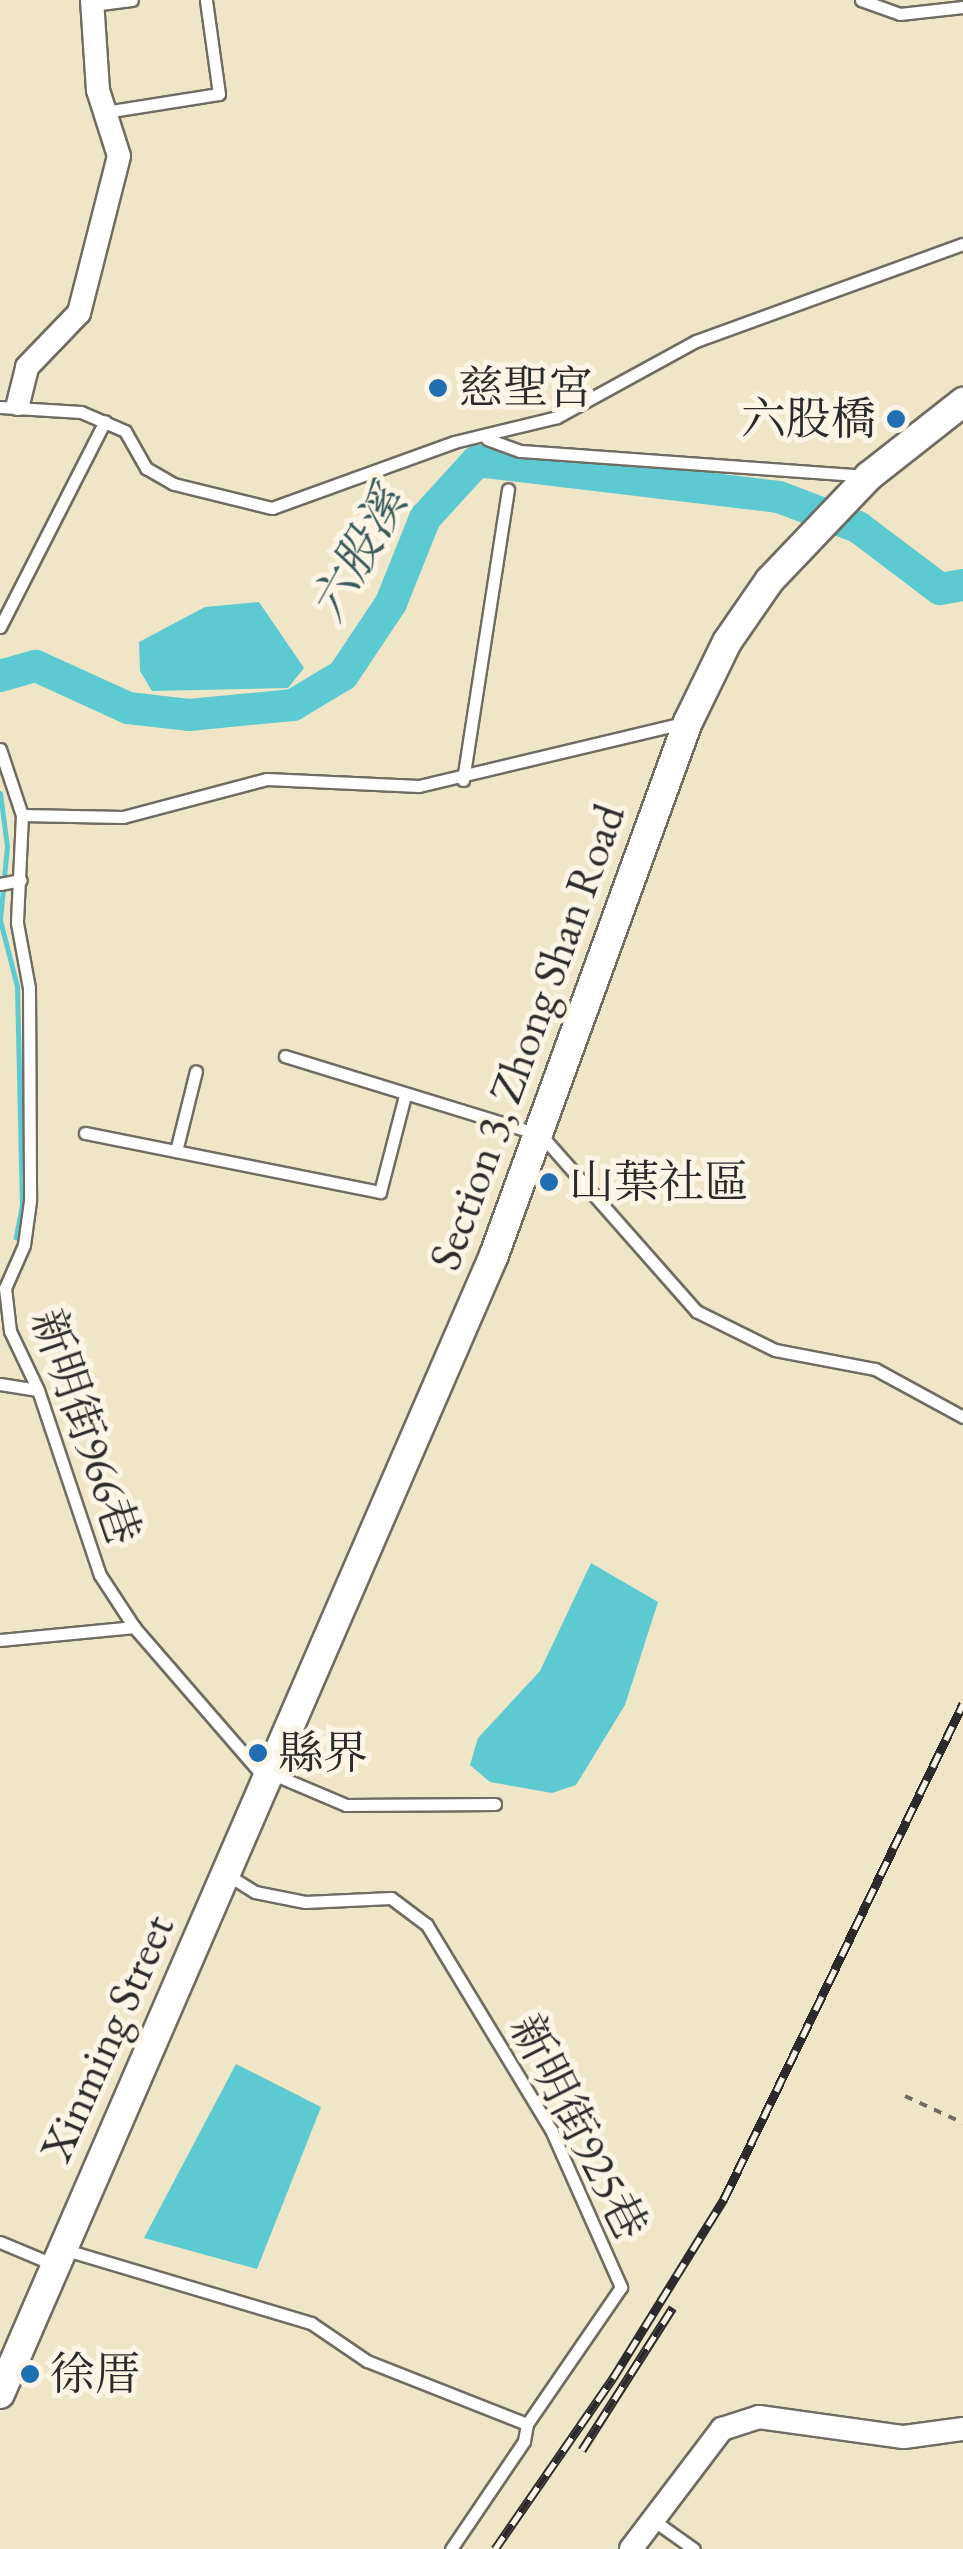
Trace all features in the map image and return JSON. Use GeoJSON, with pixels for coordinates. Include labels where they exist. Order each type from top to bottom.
{"type":"FeatureCollection","features":[{"type":"Feature","properties":{"kind":"street"},"geometry":{"type":"LineString","coordinates":[[9,406],[26,367],[78,313],[120,156],[105,112],[92,2]]}},
{"type":"Feature","properties":{"kind":"street","name":"Section 3, Zhong Shan Road"},"geometry":{"type":"LineString","coordinates":[[267,1775],[541,1135],[688,722],[727,642],[770,580],[869,476],[963,402]]}},
{"type":"Feature","properties":{"kind":"street","name":"Xinming Street"},"geometry":{"type":"LineString","coordinates":[[0,2394],[267,1775]]}},
{"type":"Feature","properties":{"kind":"street"},"geometry":{"type":"LineString","coordinates":[[632,2549],[722,2429],[760,2417],[904,2436],[963,2429]]}},
{"type":"Feature","properties":{"kind":"lane"},"geometry":{"type":"LineString","coordinates":[[92,2],[132,0]]}},
{"type":"Feature","properties":{"kind":"lane"},"geometry":{"type":"LineString","coordinates":[[105,112],[218,94],[206,0]]}},
{"type":"Feature","properties":{"kind":"lane"},"geometry":{"type":"LineString","coordinates":[[860,0],[900,14],[963,7]]}},
{"type":"Feature","properties":{"kind":"lane"},"geometry":{"type":"LineString","coordinates":[[9,406],[80,412],[104,421],[125,432],[146,468],[174,484],[272,508],[454,442],[488,439],[558,417],[696,341],[963,244]]}},
{"type":"Feature","properties":{"kind":"lane"},"geometry":{"type":"LineString","coordinates":[[0,627],[104,421]]}},
{"type":"Feature","properties":{"kind":"lane"},"geometry":{"type":"LineString","coordinates":[[488,439],[520,451],[869,476]]}},
{"type":"Feature","properties":{"kind":"lane"},"geometry":{"type":"LineString","coordinates":[[463,780],[508,489]]}},
{"type":"Feature","properties":{"kind":"lane"},"geometry":{"type":"LineString","coordinates":[[22,816],[123,816],[267,779],[419,786],[463,780],[688,722]]}},
{"type":"Feature","properties":{"kind":"lane","name":"新明街966巷"},"geometry":{"type":"LineString","coordinates":[[0,749],[22,816],[17,922],[30,988],[30,1201],[24,1245],[6,1288],[10,1331],[38,1390],[100,1575],[134,1628],[267,1775]]}},
{"type":"Feature","properties":{"kind":"lane"},"geometry":{"type":"LineString","coordinates":[[0,884],[21,880]]}},
{"type":"Feature","properties":{"kind":"lane"},"geometry":{"type":"LineString","coordinates":[[284,1056],[541,1135],[696,1311],[775,1350],[875,1369],[963,1417]]}},
{"type":"Feature","properties":{"kind":"lane"},"geometry":{"type":"LineString","coordinates":[[176,1152],[196,1071]]}},
{"type":"Feature","properties":{"kind":"lane"},"geometry":{"type":"LineString","coordinates":[[85,1133],[380,1192],[405,1095]]}},
{"type":"Feature","properties":{"kind":"lane"},"geometry":{"type":"LineString","coordinates":[[0,1384],[38,1390]]}},
{"type":"Feature","properties":{"kind":"lane"},"geometry":{"type":"LineString","coordinates":[[0,1640],[134,1628]]}},
{"type":"Feature","properties":{"kind":"lane"},"geometry":{"type":"LineString","coordinates":[[267,1775],[346,1805],[495,1804]]}},
{"type":"Feature","properties":{"kind":"lane","name":"新明街925巷"},"geometry":{"type":"LineString","coordinates":[[225,1873],[254,1892],[305,1902],[370,1894],[407,1908],[426,1925],[551,2130],[622,2287],[527,2424]]}},
{"type":"Feature","properties":{"kind":"lane"},"geometry":{"type":"LineString","coordinates":[[0,2242],[311,2323],[367,2361],[527,2424],[524,2441],[451,2549]]}},
{"type":"Feature","properties":{"kind":"lane"},"geometry":{"type":"LineString","coordinates":[[653,2520],[694,2549]]}},
{"type":"Feature","properties":{"kind":"path"},"geometry":{"type":"LineString","coordinates":[[906,2096],[963,2123]]}},
{"type":"Feature","properties":{"kind":"water"},"geometry":{"type":"Polygon","coordinates":[[[259,602],[304,668],[288,688],[152,691],[140,671],[139,642],[205,607],[259,602]]]}},
{"type":"Feature","properties":{"kind":"water"},"geometry":{"type":"Polygon","coordinates":[[[591,1563],[658,1602],[625,1705],[576,1785],[552,1793],[490,1782],[470,1765],[478,1738],[540,1671],[591,1563]]]}},
{"type":"Feature","properties":{"kind":"water"},"geometry":{"type":"Polygon","coordinates":[[[236,2064],[321,2107],[257,2269],[144,2238],[236,2064]]]}},
{"type":"Feature","properties":{"kind":"waterway","name":"六股溪"},"geometry":{"type":"LineString","coordinates":[[0,676],[36,666],[128,708],[189,715],[293,705],[343,675],[391,603],[425,518],[477,461],[779,497],[858,527],[940,589],[963,585]]}},
{"type":"Feature","properties":{"kind":"waterway"},"geometry":{"type":"LineString","coordinates":[[0,793],[7,846],[0,920],[17,986],[22,1205],[16,1237]]}},
{"type":"Feature","properties":{"kind":"railway"},"geometry":{"type":"LineString","coordinates":[[495,2549],[613,2378],[724,2199],[963,1704]]}},
{"type":"Feature","properties":{"kind":"railway"},"geometry":{"type":"LineString","coordinates":[[582,2450],[673,2307]]}},
{"type":"Feature","properties":{"kind":"place","name":"慈聖宮"},"geometry":{"type":"Point","coordinates":[438,388]}},
{"type":"Feature","properties":{"kind":"place","name":"六股橋"},"geometry":{"type":"Point","coordinates":[896,419]}},
{"type":"Feature","properties":{"kind":"place","name":"山葉社區"},"geometry":{"type":"Point","coordinates":[549,1182]}},
{"type":"Feature","properties":{"kind":"place","name":"縣界"},"geometry":{"type":"Point","coordinates":[258,1753]}},
{"type":"Feature","properties":{"kind":"place","name":"徐厝"},"geometry":{"type":"Point","coordinates":[30,2374]}}]}
